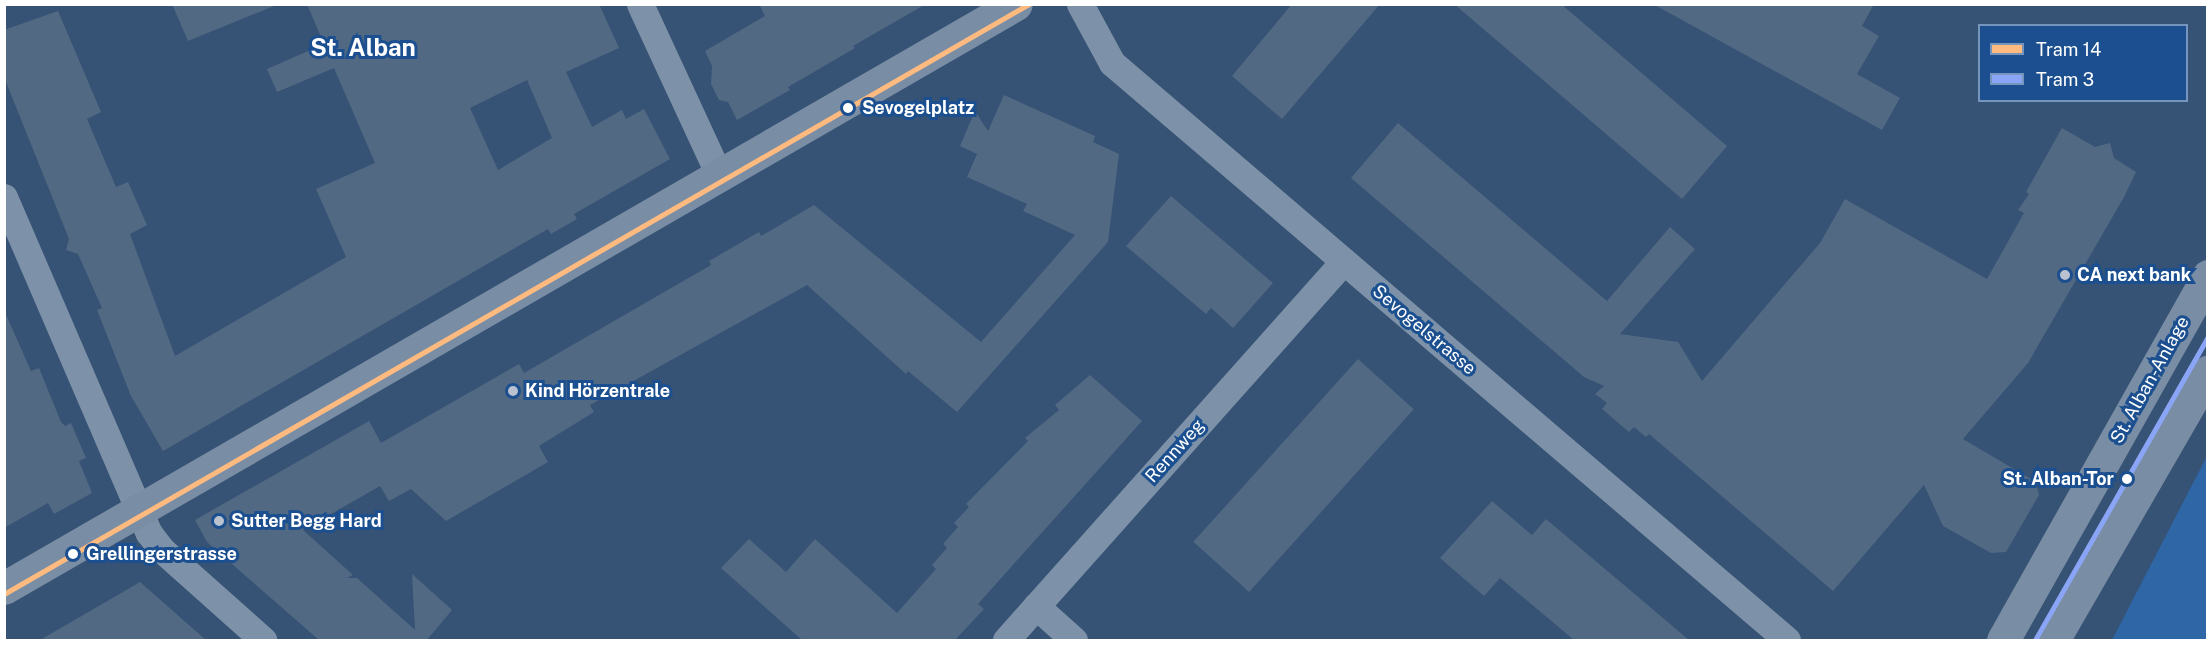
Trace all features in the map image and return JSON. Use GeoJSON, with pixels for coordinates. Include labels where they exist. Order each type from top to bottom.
{"type":"FeatureCollection","features":[{"type":"Feature","properties":{"kind":"street"},"geometry":{"type":"LineString","coordinates":[[640,4],[719,176]]}},
{"type":"Feature","properties":{"kind":"street"},"geometry":{"type":"LineString","coordinates":[[4,588],[1016,4]]}},
{"type":"Feature","properties":{"kind":"street","name":"Sevogelstrasse"},"geometry":{"type":"LineString","coordinates":[[1080,4],[1112,63],[1787,640]]}},
{"type":"Feature","properties":{"kind":"street"},"geometry":{"type":"LineString","coordinates":[[4,196],[139,510],[161,549],[264,640]]}},
{"type":"Feature","properties":{"kind":"street","name":"Rennweg"},"geometry":{"type":"LineString","coordinates":[[1006,640],[1343,262]]}},
{"type":"Feature","properties":{"kind":"street","name":"St. Alban-Anlage"},"geometry":{"type":"LineString","coordinates":[[2003,640],[2208,276]]}},
{"type":"Feature","properties":{"kind":"street"},"geometry":{"type":"LineString","coordinates":[[2053,640],[2208,371]]}},
{"type":"Feature","properties":{"kind":"street"},"geometry":{"type":"LineString","coordinates":[[1036,606],[1074,640]]}},
{"type":"Feature","properties":{"kind":"shaded area"},"geometry":{"type":"Polygon","coordinates":[[[2207,456],[2207,640],[2112,640],[2207,456]]]}},
{"type":"Feature","properties":{"kind":"building"},"geometry":{"type":"Polygon","coordinates":[[[172,4],[279,4],[188,41],[172,4]]]}},
{"type":"Feature","properties":{"kind":"building"},"geometry":{"type":"Polygon","coordinates":[[[307,4],[599,4],[619,48],[566,72],[592,127],[622,110],[626,119],[644,109],[670,159],[574,214],[577,219],[551,234],[548,229],[163,451],[131,396],[97,310],[102,308],[78,254],[66,250],[69,239],[4,77],[4,30],[58,11],[101,112],[87,119],[116,187],[128,182],[147,225],[130,234],[175,356],[346,257],[316,189],[375,163],[334,68],[277,92],[267,69],[324,44],[307,4]],[[527,80],[470,108],[498,170],[552,138],[527,80]]]}},
{"type":"Feature","properties":{"kind":"building"},"geometry":{"type":"Polygon","coordinates":[[[759,4],[926,4],[853,46],[855,48],[788,87],[790,90],[737,120],[728,102],[719,100],[711,84],[712,66],[705,51],[765,16],[759,4]]]}},
{"type":"Feature","properties":{"kind":"building"},"geometry":{"type":"Polygon","coordinates":[[[1292,4],[1380,4],[1282,119],[1232,76],[1292,4]]]}},
{"type":"Feature","properties":{"kind":"building"},"geometry":{"type":"Polygon","coordinates":[[[1454,4],[1561,4],[1727,146],[1682,199],[1454,4]]]}},
{"type":"Feature","properties":{"kind":"building"},"geometry":{"type":"Polygon","coordinates":[[[1653,4],[1874,4],[1862,26],[1879,36],[1857,74],[1900,98],[1882,130],[1653,4]]]}},
{"type":"Feature","properties":{"kind":"building"},"geometry":{"type":"Polygon","coordinates":[[[1004,95],[1095,136],[1093,142],[1119,154],[1108,242],[957,412],[908,371],[906,374],[807,285],[590,405],[594,412],[539,446],[548,462],[446,521],[411,489],[389,501],[380,486],[303,530],[353,575],[347,578],[357,578],[415,630],[412,574],[452,610],[427,640],[319,640],[207,542],[195,520],[369,421],[381,443],[519,364],[524,373],[711,265],[709,261],[759,232],[761,236],[814,205],[981,342],[1075,235],[1023,211],[1027,204],[967,177],[977,154],[960,146],[975,111],[988,131],[1004,95]]]}},
{"type":"Feature","properties":{"kind":"building"},"geometry":{"type":"Polygon","coordinates":[[[1398,123],[1607,301],[1670,227],[1695,249],[1620,334],[1678,342],[1702,381],[1820,243],[1845,199],[1987,279],[2024,213],[2018,210],[2029,194],[2026,192],[2062,128],[2095,147],[2110,143],[2114,158],[2136,172],[2124,197],[2028,363],[1963,439],[2036,482],[2039,495],[2006,552],[1991,553],[1943,526],[1924,485],[1833,591],[1649,434],[1646,437],[1634,427],[1629,432],[1602,409],[1607,403],[1595,394],[1604,386],[1584,377],[1351,178],[1398,123]]]}},
{"type":"Feature","properties":{"kind":"building"},"geometry":{"type":"Polygon","coordinates":[[[1171,196],[1273,283],[1233,328],[1211,308],[1206,314],[1126,246],[1171,196]]]}},
{"type":"Feature","properties":{"kind":"building"},"geometry":{"type":"Polygon","coordinates":[[[4,310],[31,371],[39,368],[61,422],[65,426],[71,423],[86,458],[79,461],[92,493],[54,514],[48,503],[4,528],[4,310]]]}},
{"type":"Feature","properties":{"kind":"building"},"geometry":{"type":"Polygon","coordinates":[[[1358,359],[1414,409],[1249,592],[1193,542],[1358,359]]]}},
{"type":"Feature","properties":{"kind":"building"},"geometry":{"type":"Polygon","coordinates":[[[1090,375],[1142,421],[978,604],[984,609],[955,640],[802,640],[721,568],[749,539],[786,572],[815,539],[897,613],[936,569],[932,565],[947,548],[943,544],[958,527],[954,523],[969,507],[966,504],[1028,441],[1025,438],[1059,410],[1055,405],[1090,375]]]}},
{"type":"Feature","properties":{"kind":"building"},"geometry":{"type":"Polygon","coordinates":[[[1492,501],[1532,535],[1546,519],[1689,640],[1574,640],[1500,578],[1484,596],[1440,558],[1492,501]]]}},
{"type":"Feature","properties":{"kind":"building"},"geometry":{"type":"Polygon","coordinates":[[[140,582],[206,640],[40,640],[104,603],[140,582]]]}},
{"type":"Feature","properties":{"kind":"tram line","name":"14"},"geometry":{"type":"LineString","coordinates":[[4,594],[1029,4]]}},
{"type":"Feature","properties":{"kind":"tram line","name":"3"},"geometry":{"type":"LineString","coordinates":[[2035,640],[2208,337]]}},
{"type":"Feature","properties":{"kind":"place","name":"Sevogelplatz"},"geometry":{"type":"Point","coordinates":[848,108]}},
{"type":"Feature","properties":{"kind":"place","name":"CA next bank"},"geometry":{"type":"Point","coordinates":[2065,275]}},
{"type":"Feature","properties":{"kind":"place","name":"Kind Hörzentrale"},"geometry":{"type":"Point","coordinates":[513,391]}},
{"type":"Feature","properties":{"kind":"place","name":"St. Alban-Tor"},"geometry":{"type":"Point","coordinates":[2127,479]}},
{"type":"Feature","properties":{"kind":"place","name":"Sutter Begg Hard"},"geometry":{"type":"Point","coordinates":[219,521]}},
{"type":"Feature","properties":{"kind":"place","name":"Grellingerstrasse"},"geometry":{"type":"Point","coordinates":[73,554]}},
{"type":"Feature","properties":{"kind":"district","name":"St. Alban"},"geometry":{"type":"Point","coordinates":[363,48]}}]}
